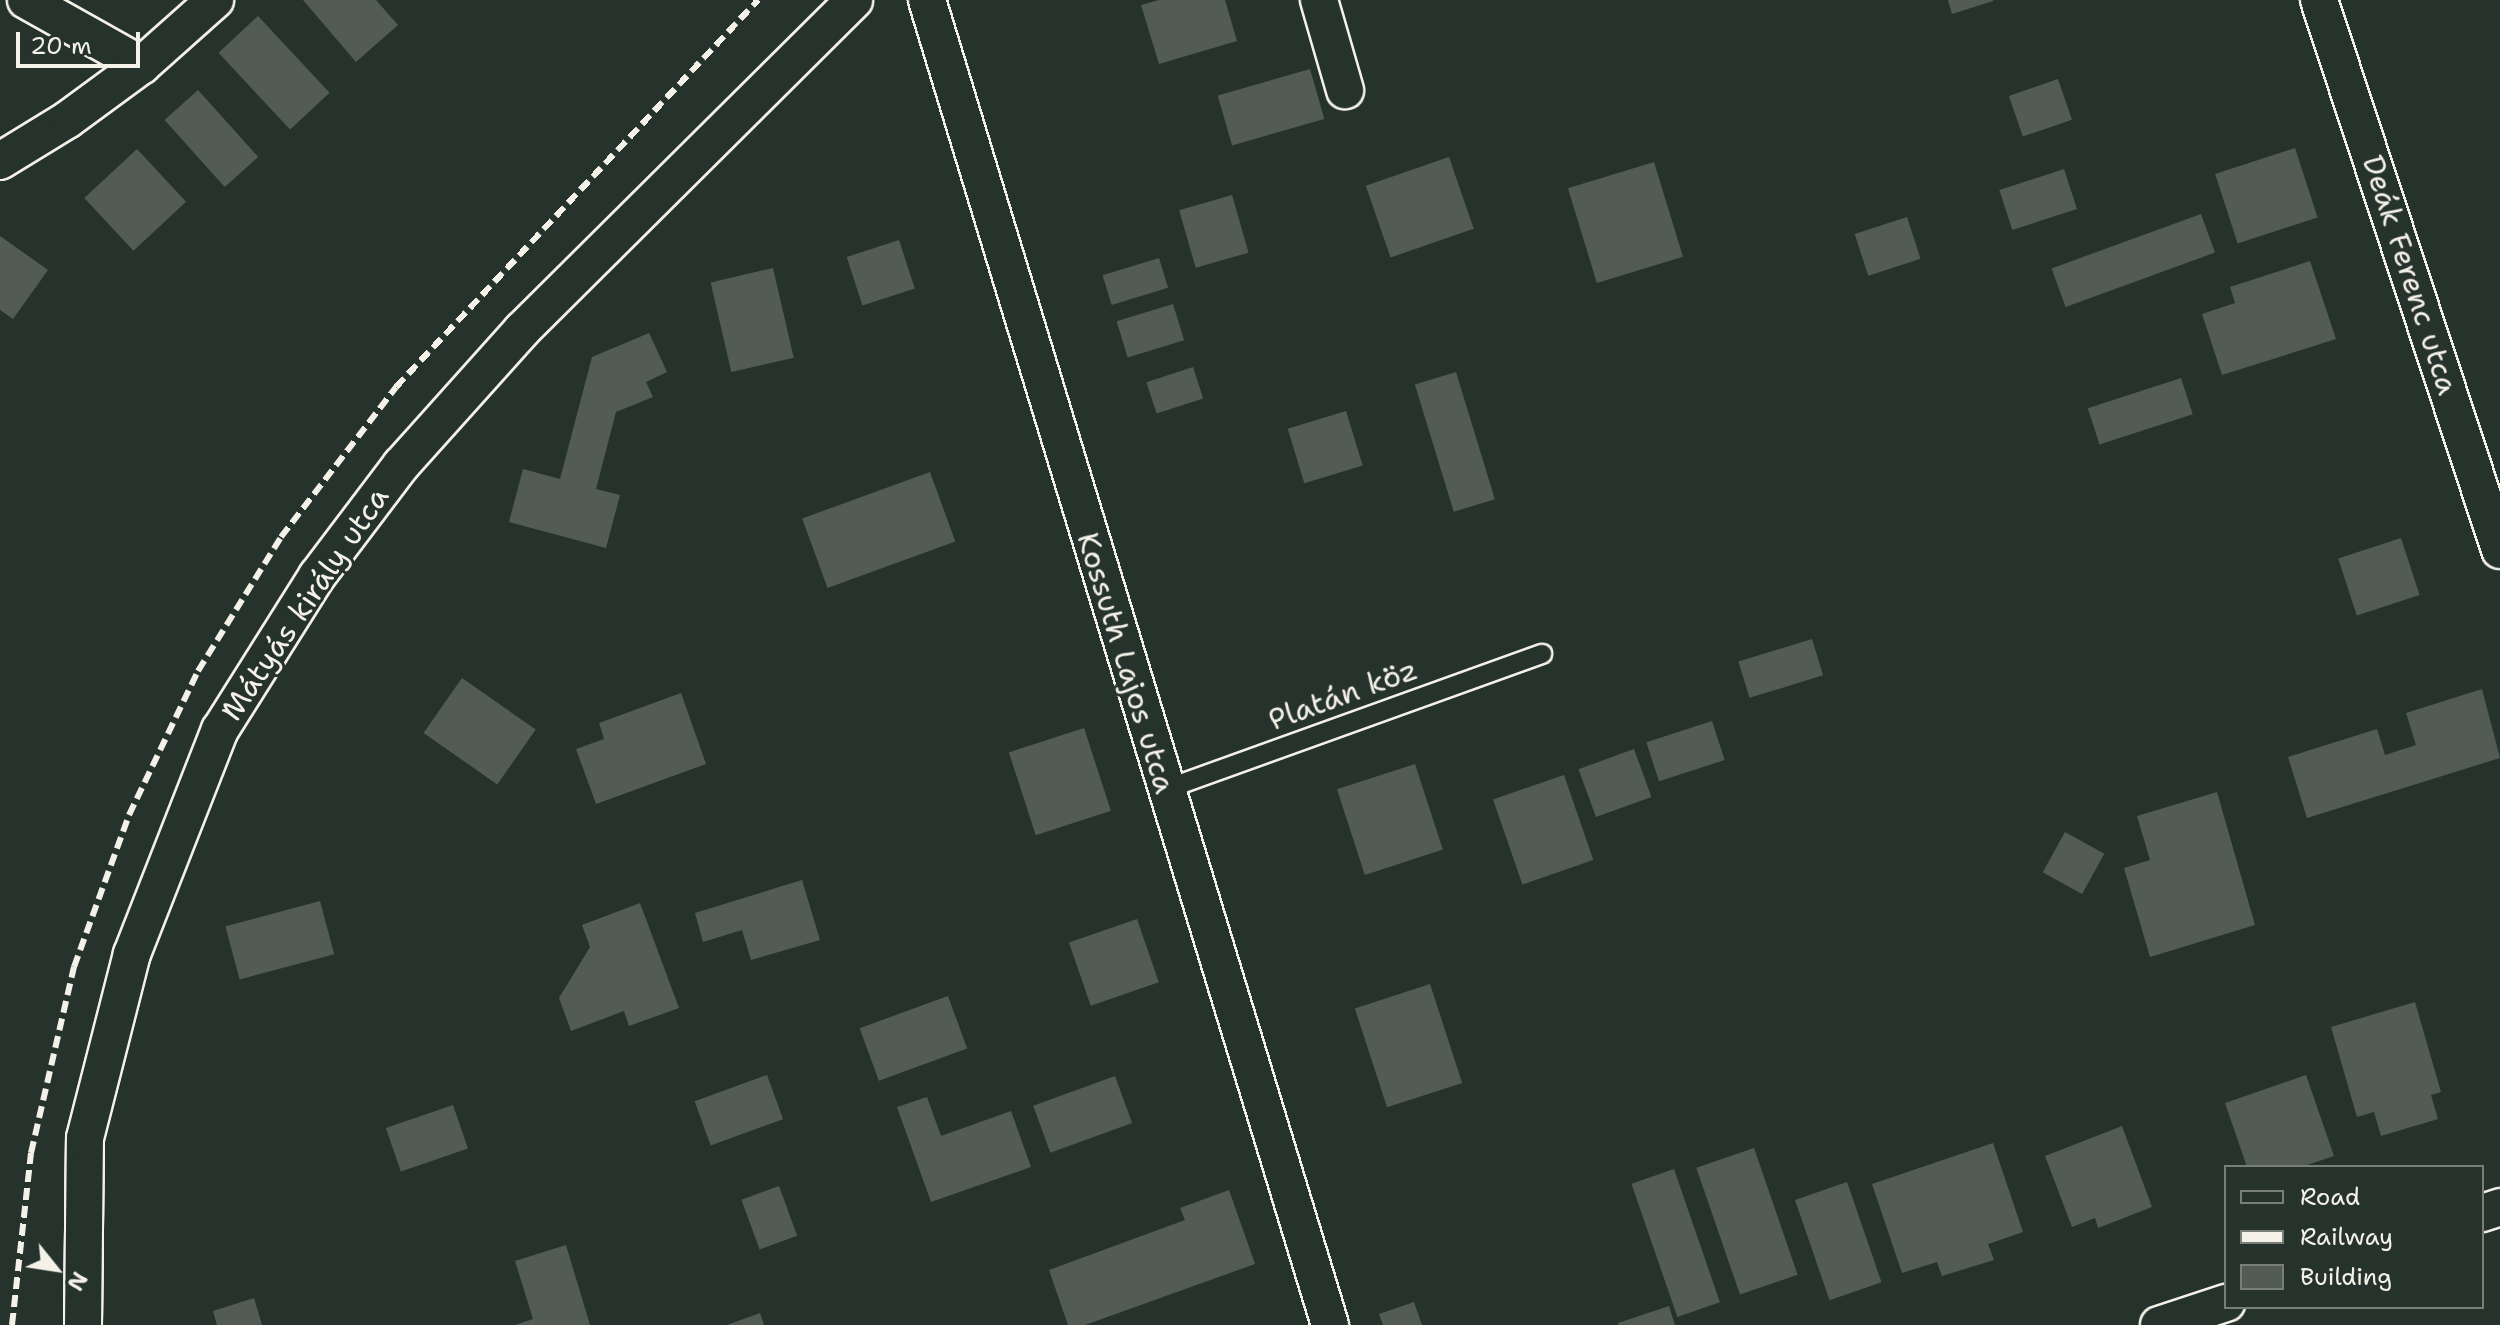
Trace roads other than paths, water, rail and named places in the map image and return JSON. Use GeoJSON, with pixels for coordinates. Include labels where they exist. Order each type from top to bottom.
{"type":"FeatureCollection","features":[{"type":"Feature","properties":{"kind":"street"},"geometry":{"type":"LineString","coordinates":[[26,0],[142,65]]}},
{"type":"Feature","properties":{"kind":"street"},"geometry":{"type":"LineString","coordinates":[[0,161],[67,120],[142,65],[215,0]]}},
{"type":"Feature","properties":{"kind":"street","name":"Mátyás király utca"},"geometry":{"type":"LineString","coordinates":[[83,1325],[85,1138],[132,954],[220,730],[317,576],[401,465],[522,330],[854,0]]}},
{"type":"Feature","properties":{"kind":"street","name":"Kossuth Lajos utca"},"geometry":{"type":"LineString","coordinates":[[927,0],[1164,790],[1330,1325]]}},
{"type":"Feature","properties":{"kind":"street"},"geometry":{"type":"LineString","coordinates":[[1319,0],[1345,90]]}},
{"type":"Feature","properties":{"kind":"street","name":"Deák Ferenc utca"},"geometry":{"type":"LineString","coordinates":[[2319,0],[2500,550]]}},
{"type":"Feature","properties":{"kind":"street"},"geometry":{"type":"LineString","coordinates":[[2159,1325],[2224,1304]]}},
{"type":"Feature","properties":{"kind":"lane","name":"Platán köz"},"geometry":{"type":"LineString","coordinates":[[1164,790],[1542,654]]}},
{"type":"Feature","properties":{"kind":"railway"},"geometry":{"type":"LineString","coordinates":[[12,1325],[31,1153],[74,967],[129,815],[198,671],[281,537],[396,387],[758,0]]}}]}
